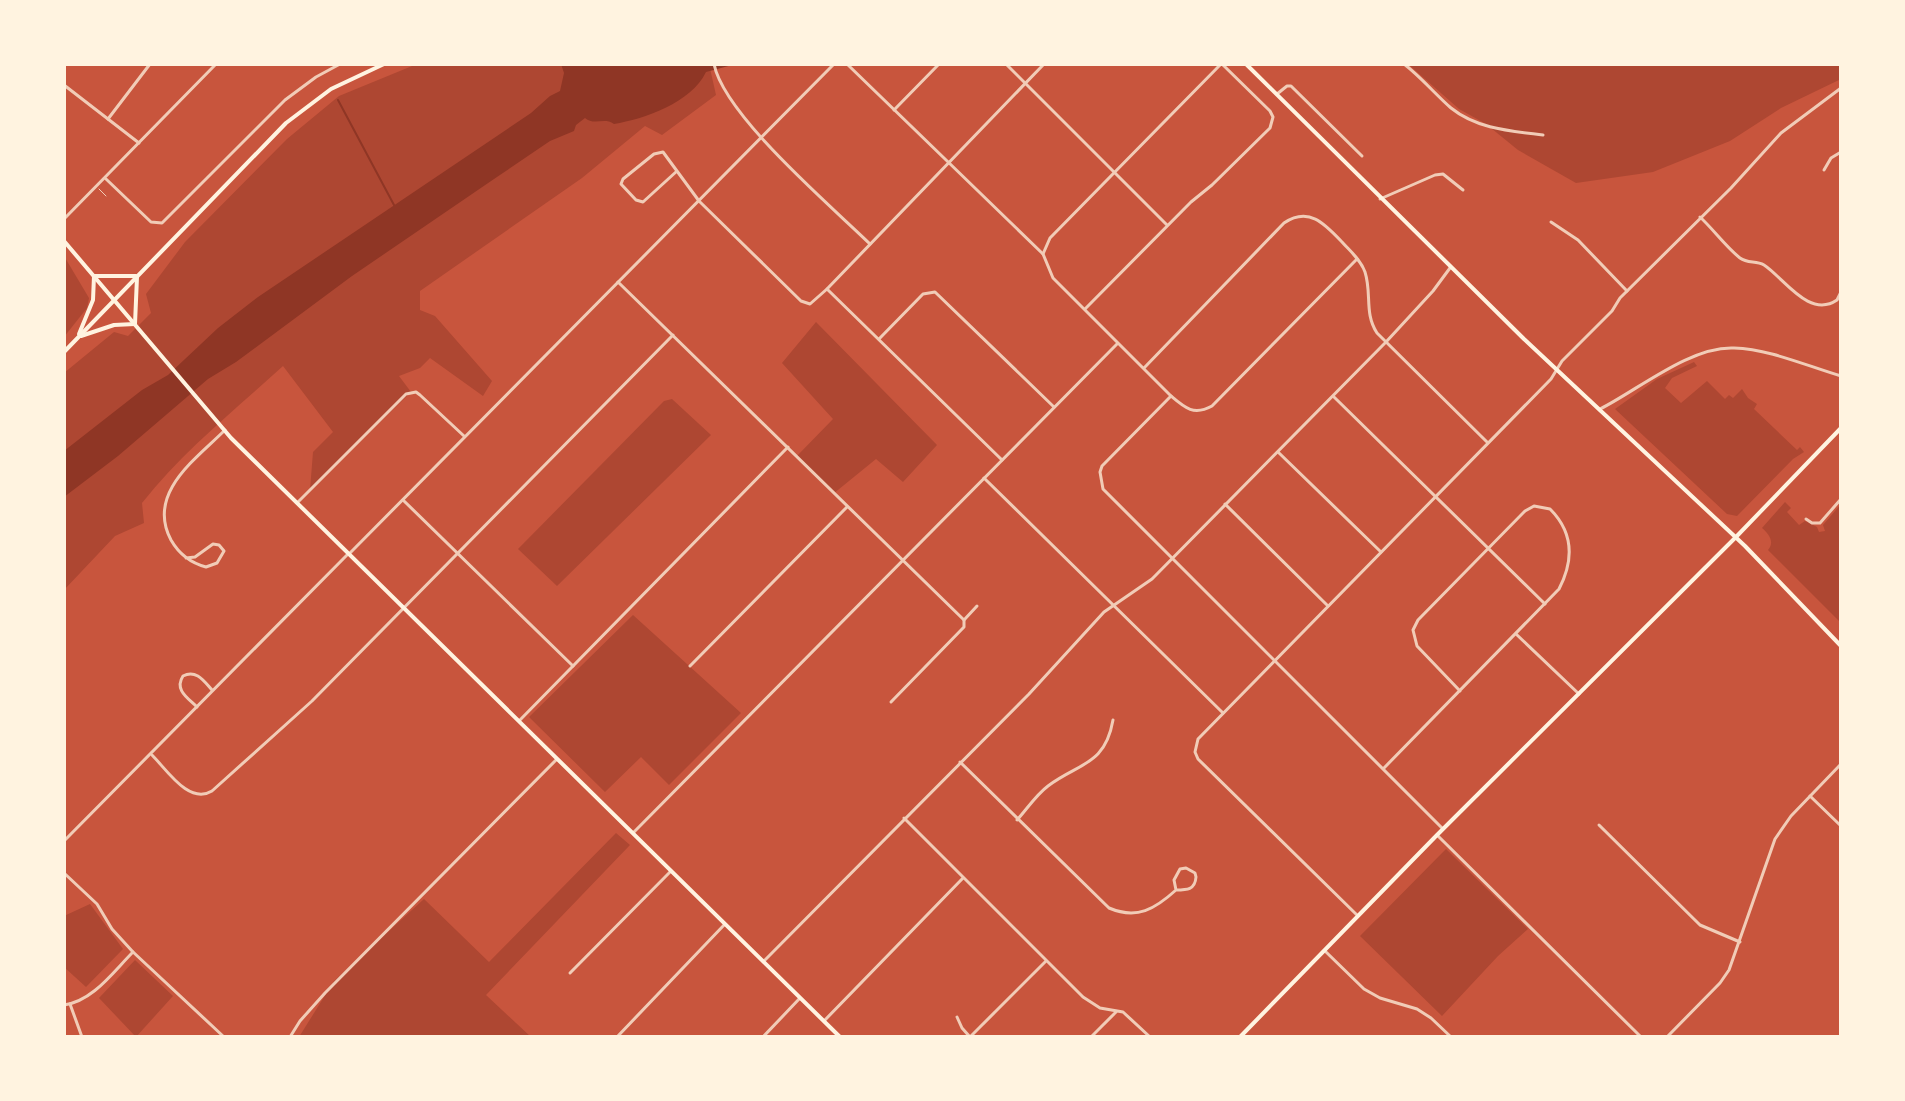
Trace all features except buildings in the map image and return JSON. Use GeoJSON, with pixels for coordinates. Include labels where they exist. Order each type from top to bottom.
{"type":"FeatureCollection","features":[{"type":"Feature","properties":{"kind":"main road"},"geometry":{"type":"LineString","coordinates":[[64,352],[286,123],[331,89],[384,64]]}},
{"type":"Feature","properties":{"kind":"main road"},"geometry":{"type":"LineString","coordinates":[[1246,64],[1450,268],[1736,537],[1841,646]]}},
{"type":"Feature","properties":{"kind":"main road"},"geometry":{"type":"LineString","coordinates":[[64,241],[225,430],[840,1037]]}},
{"type":"Feature","properties":{"kind":"main road"},"geometry":{"type":"LineString","coordinates":[[94,276],[137,276]]}},
{"type":"Feature","properties":{"kind":"main road"},"geometry":{"type":"LineString","coordinates":[[79,337],[93,300],[94,276]]}},
{"type":"Feature","properties":{"kind":"main road"},"geometry":{"type":"LineString","coordinates":[[135,324],[137,276]]}},
{"type":"Feature","properties":{"kind":"main road"},"geometry":{"type":"LineString","coordinates":[[79,337],[114,325],[135,324]]}},
{"type":"Feature","properties":{"kind":"main road"},"geometry":{"type":"LineString","coordinates":[[1240,1037],[1841,428]]}},
{"type":"Feature","properties":{"kind":"street"},"geometry":{"type":"LineString","coordinates":[[108,119],[150,64]]}},
{"type":"Feature","properties":{"kind":"street"},"geometry":{"type":"LineString","coordinates":[[64,219],[216,64]]}},
{"type":"Feature","properties":{"kind":"street"},"geometry":{"type":"LineString","coordinates":[[106,179],[151,222],[162,223],[285,100],[340,64]]}},
{"type":"Feature","properties":{"kind":"street"},"geometry":{"type":"LineString","coordinates":[[64,841],[834,64]]}},
{"type":"Feature","properties":{"kind":"street"},"geometry":{"type":"LineString","coordinates":[[847,64],[1043,254],[1053,278],[1171,396],[1192,411],[1201,412],[1212,406],[1357,259]]}},
{"type":"Feature","properties":{"kind":"street"},"geometry":{"type":"LineString","coordinates":[[894,110],[939,64]]}},
{"type":"Feature","properties":{"kind":"street"},"geometry":{"type":"LineString","coordinates":[[1006,64],[1167,225]]}},
{"type":"Feature","properties":{"kind":"street"},"geometry":{"type":"LineString","coordinates":[[677,171],[643,202],[636,200],[621,184],[623,179],[659,151],[666,154],[699,201],[805,304],[813,303],[1044,64]]}},
{"type":"Feature","properties":{"kind":"street"},"geometry":{"type":"LineString","coordinates":[[1043,254],[1050,238],[1221,64],[1270,111],[1273,124],[1085,309]]}},
{"type":"Feature","properties":{"kind":"street"},"geometry":{"type":"LineString","coordinates":[[1404,64],[1453,109],[1470,120],[1504,130],[1543,135]]}},
{"type":"Feature","properties":{"kind":"street"},"geometry":{"type":"LineString","coordinates":[[714,66],[721,84],[761,138],[870,244]]}},
{"type":"Feature","properties":{"kind":"street"},"geometry":{"type":"LineString","coordinates":[[64,85],[139,143]]}},
{"type":"Feature","properties":{"kind":"street"},"geometry":{"type":"LineString","coordinates":[[1277,94],[1291,86],[1362,156]]}},
{"type":"Feature","properties":{"kind":"street"},"geometry":{"type":"LineString","coordinates":[[1358,916],[1198,759],[1195,752],[1198,739],[1551,379],[1627,291],[1768,151],[1781,133],[1841,88]]}},
{"type":"Feature","properties":{"kind":"street"},"geometry":{"type":"LineString","coordinates":[[1824,170],[1831,158],[1841,152]]}},
{"type":"Feature","properties":{"kind":"street"},"geometry":{"type":"LineString","coordinates":[[1380,199],[1443,174],[1463,190]]}},
{"type":"Feature","properties":{"kind":"street"},"geometry":{"type":"LineString","coordinates":[[1144,368],[1284,223],[1293,217],[1311,216],[1321,221],[1357,259],[1364,271],[1372,325],[1488,443]]}},
{"type":"Feature","properties":{"kind":"street"},"geometry":{"type":"LineString","coordinates":[[1700,217],[1739,257],[1764,265],[1790,289],[1809,301],[1828,305],[1837,300],[1841,292]]}},
{"type":"Feature","properties":{"kind":"street"},"geometry":{"type":"LineString","coordinates":[[1551,222],[1578,240],[1627,291]]}},
{"type":"Feature","properties":{"kind":"street"},"geometry":{"type":"LineString","coordinates":[[764,961],[1112,605],[1152,579],[1386,342],[1450,268]]}},
{"type":"Feature","properties":{"kind":"street"},"geometry":{"type":"LineString","coordinates":[[618,282],[964,620]]}},
{"type":"Feature","properties":{"kind":"street"},"geometry":{"type":"LineString","coordinates":[[827,289],[1002,460]]}},
{"type":"Feature","properties":{"kind":"street"},"geometry":{"type":"LineString","coordinates":[[879,339],[923,294],[935,292],[1054,407]]}},
{"type":"Feature","properties":{"kind":"street"},"geometry":{"type":"LineString","coordinates":[[152,755],[187,790],[200,795],[210,793],[312,701],[673,335]]}},
{"type":"Feature","properties":{"kind":"street"},"geometry":{"type":"LineString","coordinates":[[633,833],[1118,343]]}},
{"type":"Feature","properties":{"kind":"street"},"geometry":{"type":"LineString","coordinates":[[1600,409],[1661,373],[1718,349],[1746,349],[1841,376]]}},
{"type":"Feature","properties":{"kind":"street"},"geometry":{"type":"LineString","coordinates":[[297,503],[406,394],[416,392],[464,436]]}},
{"type":"Feature","properties":{"kind":"street"},"geometry":{"type":"LineString","coordinates":[[1333,395],[1545,604]]}},
{"type":"Feature","properties":{"kind":"street"},"geometry":{"type":"LineString","coordinates":[[1171,396],[1102,466],[1103,489],[1443,829]]}},
{"type":"Feature","properties":{"kind":"street"},"geometry":{"type":"LineString","coordinates":[[186,558],[195,557],[213,544],[220,545],[224,551],[221,559],[209,567],[186,558],[175,546],[166,528],[167,495],[178,477],[225,430]]}},
{"type":"Feature","properties":{"kind":"street"},"geometry":{"type":"LineString","coordinates":[[519,721],[788,447]]}},
{"type":"Feature","properties":{"kind":"street"},"geometry":{"type":"LineString","coordinates":[[1278,451],[1381,552]]}},
{"type":"Feature","properties":{"kind":"street"},"geometry":{"type":"LineString","coordinates":[[984,478],[1223,713]]}},
{"type":"Feature","properties":{"kind":"street"},"geometry":{"type":"LineString","coordinates":[[1806,519],[1820,523],[1841,499]]}},
{"type":"Feature","properties":{"kind":"street"},"geometry":{"type":"LineString","coordinates":[[403,500],[573,666]]}},
{"type":"Feature","properties":{"kind":"street"},"geometry":{"type":"LineString","coordinates":[[1225,504],[1328,606]]}},
{"type":"Feature","properties":{"kind":"street"},"geometry":{"type":"LineString","coordinates":[[1384,768],[1460,691],[1516,634],[1559,589],[1566,576],[1570,554],[1563,524],[1550,509],[1534,506],[1525,511],[1418,620],[1413,630],[1417,646],[1460,691]]}},
{"type":"Feature","properties":{"kind":"street"},"geometry":{"type":"LineString","coordinates":[[690,666],[847,507]]}},
{"type":"Feature","properties":{"kind":"street"},"geometry":{"type":"LineString","coordinates":[[891,702],[964,627],[964,620],[977,606]]}},
{"type":"Feature","properties":{"kind":"street"},"geometry":{"type":"LineString","coordinates":[[1516,634],[1579,694]]}},
{"type":"Feature","properties":{"kind":"street"},"geometry":{"type":"LineString","coordinates":[[197,707],[180,690],[179,683],[183,676],[189,673],[197,675],[213,691]]}},
{"type":"Feature","properties":{"kind":"street"},"geometry":{"type":"LineString","coordinates":[[1017,820],[1048,785],[1096,758],[1111,731],[1113,720]]}},
{"type":"Feature","properties":{"kind":"street"},"geometry":{"type":"LineString","coordinates":[[290,1037],[325,993],[557,759]]}},
{"type":"Feature","properties":{"kind":"street"},"geometry":{"type":"LineString","coordinates":[[960,762],[1109,908],[1119,913],[1141,913],[1160,904],[1176,890],[1194,887],[1195,873],[1186,868],[1180,869],[1174,880],[1176,890]]}},
{"type":"Feature","properties":{"kind":"street"},"geometry":{"type":"LineString","coordinates":[[1667,1037],[1729,970],[1772,845],[1791,816],[1841,764]]}},
{"type":"Feature","properties":{"kind":"street"},"geometry":{"type":"LineString","coordinates":[[1810,796],[1841,826]]}},
{"type":"Feature","properties":{"kind":"street"},"geometry":{"type":"LineString","coordinates":[[904,818],[1083,997],[1100,1008],[1128,1015],[1150,1037]]}},
{"type":"Feature","properties":{"kind":"street"},"geometry":{"type":"LineString","coordinates":[[1599,825],[1700,925],[1740,942]]}},
{"type":"Feature","properties":{"kind":"street"},"geometry":{"type":"LineString","coordinates":[[1437,835],[1641,1037]]}},
{"type":"Feature","properties":{"kind":"street"},"geometry":{"type":"LineString","coordinates":[[570,973],[672,871]]}},
{"type":"Feature","properties":{"kind":"street"},"geometry":{"type":"LineString","coordinates":[[64,873],[102,909],[112,929],[133,952],[224,1037]]}},
{"type":"Feature","properties":{"kind":"street"},"geometry":{"type":"LineString","coordinates":[[824,1021],[963,878]]}},
{"type":"Feature","properties":{"kind":"street"},"geometry":{"type":"LineString","coordinates":[[617,1037],[725,924]]}},
{"type":"Feature","properties":{"kind":"street"},"geometry":{"type":"LineString","coordinates":[[1325,951],[1364,989],[1378,997],[1421,1011],[1451,1037]]}},
{"type":"Feature","properties":{"kind":"street"},"geometry":{"type":"LineString","coordinates":[[64,1005],[93,992],[133,952]]}},
{"type":"Feature","properties":{"kind":"street"},"geometry":{"type":"LineString","coordinates":[[957,1017],[970,1037],[1046,961]]}},
{"type":"Feature","properties":{"kind":"street"},"geometry":{"type":"LineString","coordinates":[[763,1037],[800,998]]}},
{"type":"Feature","properties":{"kind":"street"},"geometry":{"type":"LineString","coordinates":[[70,1004],[82,1037]]}},
{"type":"Feature","properties":{"kind":"street"},"geometry":{"type":"LineString","coordinates":[[1091,1037],[1116,1012]]}},
{"type":"Feature","properties":{"kind":"lane"},"geometry":{"type":"LineString","coordinates":[[97,187],[106,196]]}},
{"type":"Feature","properties":{"kind":"shaded area"},"geometry":{"type":"Polygon","coordinates":[[[417,64],[709,64],[716,95],[662,135],[645,126],[582,178],[420,291],[420,310],[435,316],[492,381],[483,396],[430,358],[420,368],[399,376],[411,392],[310,490],[313,452],[333,432],[283,366],[158,484],[142,503],[144,523],[115,536],[64,590],[64,373],[114,332],[128,336],[151,313],[146,294],[185,242],[287,139],[339,96],[417,64]]]}},
{"type":"Feature","properties":{"kind":"shaded area"},"geometry":{"type":"Polygon","coordinates":[[[561,64],[736,64],[706,72],[690,92],[652,114],[614,124],[585,118],[574,131],[550,141],[208,379],[118,456],[64,497],[64,451],[142,390],[168,375],[218,328],[258,297],[560,91],[564,73],[561,64]]]}},
{"type":"Feature","properties":{"kind":"shaded area"},"geometry":{"type":"Polygon","coordinates":[[[1408,64],[1841,64],[1841,79],[1781,108],[1730,141],[1653,172],[1576,183],[1518,150],[1486,124],[1459,109],[1408,64]]]}},
{"type":"Feature","properties":{"kind":"shaded area"},"geometry":{"type":"Polygon","coordinates":[[[64,256],[89,298],[87,308],[64,337],[64,256]]]}},
{"type":"Feature","properties":{"kind":"shaded area"},"geometry":{"type":"Polygon","coordinates":[[[816,322],[937,445],[903,482],[876,459],[833,494],[796,457],[833,419],[782,363],[816,322]]]}},
{"type":"Feature","properties":{"kind":"shaded area"},"geometry":{"type":"Polygon","coordinates":[[[1694,362],[1697,366],[1672,378],[1665,388],[1681,403],[1707,381],[1725,399],[1729,395],[1733,398],[1742,389],[1757,404],[1754,409],[1797,450],[1800,447],[1804,452],[1793,459],[1737,516],[1727,514],[1615,409],[1657,379],[1694,362]]]}},
{"type":"Feature","properties":{"kind":"shaded area"},"geometry":{"type":"Polygon","coordinates":[[[672,399],[711,435],[557,586],[518,549],[664,401],[672,399]]]}},
{"type":"Feature","properties":{"kind":"shaded area"},"geometry":{"type":"Polygon","coordinates":[[[1785,502],[1791,508],[1787,512],[1799,525],[1805,521],[1817,527],[1819,532],[1825,531],[1823,525],[1841,504],[1841,623],[1768,550],[1770,538],[1762,528],[1785,502]]]}},
{"type":"Feature","properties":{"kind":"shaded area"},"geometry":{"type":"Polygon","coordinates":[[[633,615],[741,713],[669,785],[641,757],[605,792],[529,717],[633,615]]]}},
{"type":"Feature","properties":{"kind":"shaded area"},"geometry":{"type":"Polygon","coordinates":[[[616,833],[630,845],[486,995],[531,1037],[299,1037],[334,981],[424,899],[489,962],[616,833]]]}},
{"type":"Feature","properties":{"kind":"shaded area"},"geometry":{"type":"Polygon","coordinates":[[[1446,849],[1528,929],[1442,1016],[1360,936],[1446,849]]]}},
{"type":"Feature","properties":{"kind":"shaded area"},"geometry":{"type":"Polygon","coordinates":[[[90,904],[123,949],[86,987],[64,967],[64,916],[90,904]]]}},
{"type":"Feature","properties":{"kind":"shaded area"},"geometry":{"type":"Polygon","coordinates":[[[135,960],[173,996],[136,1037],[99,998],[135,960]]]}},
{"type":"Feature","properties":{"kind":"waterway"},"geometry":{"type":"LineString","coordinates":[[338,100],[394,205]]}}]}
